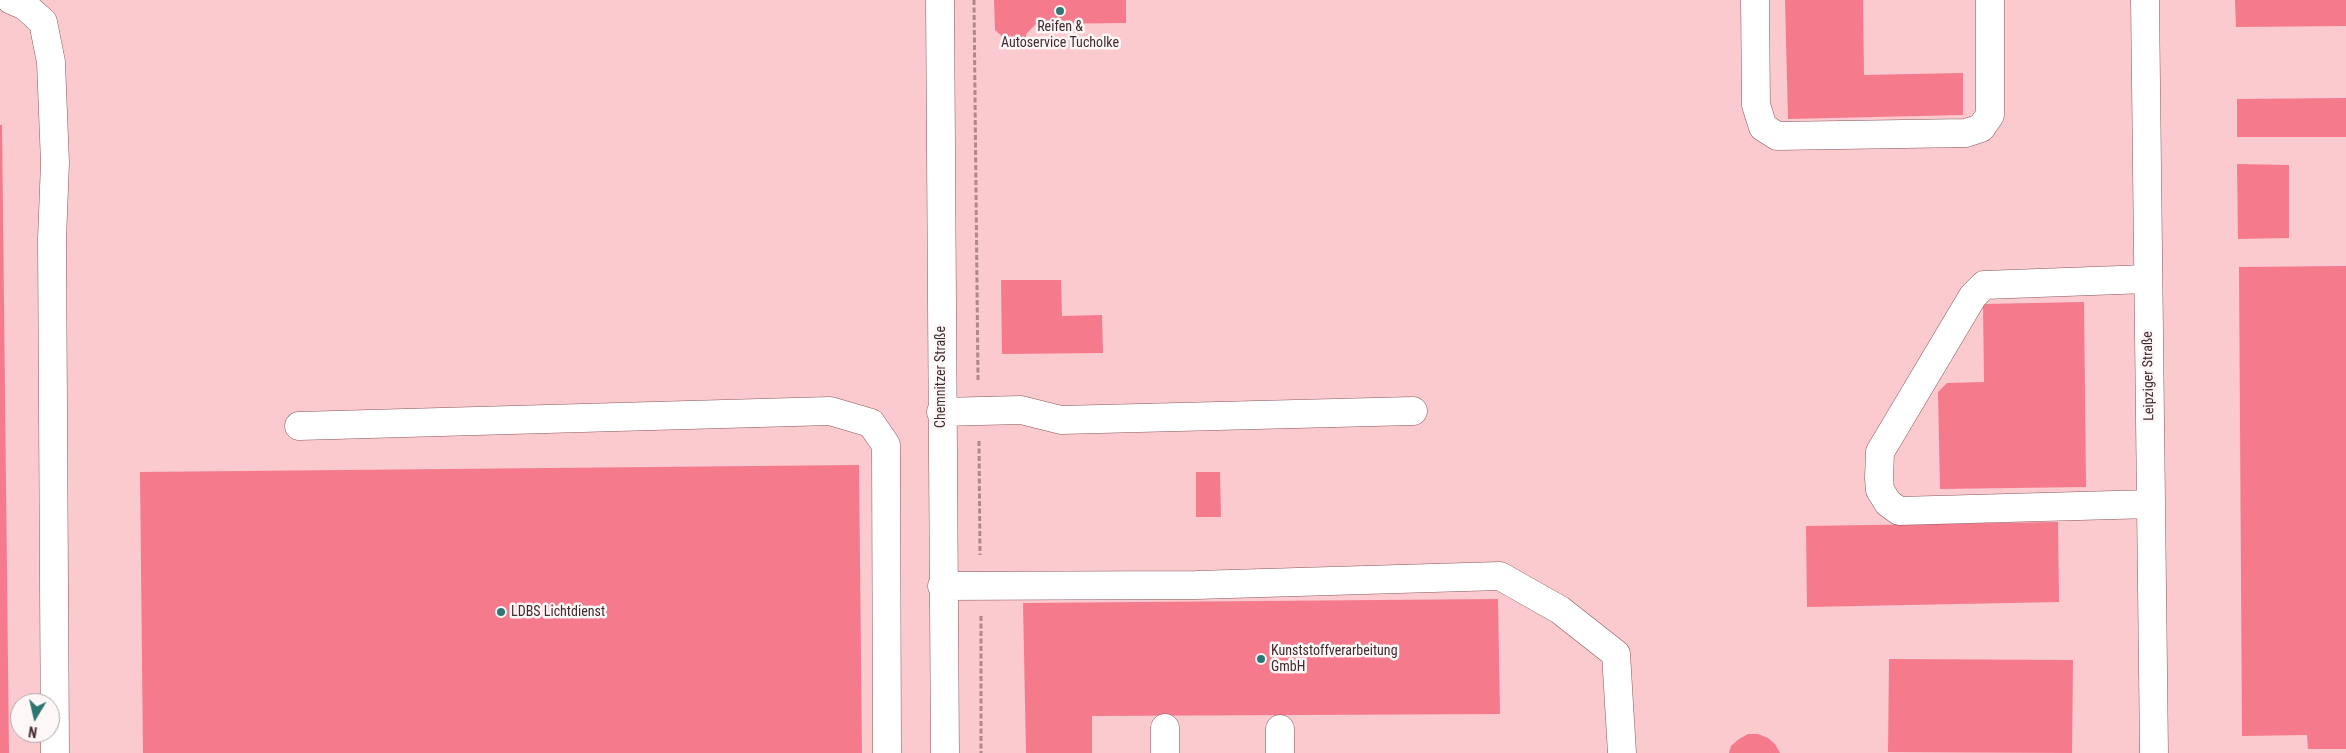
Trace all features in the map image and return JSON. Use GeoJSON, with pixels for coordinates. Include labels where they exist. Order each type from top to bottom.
{"type":"FeatureCollection","features":[{"type":"Feature","properties":{"kind":"street"},"geometry":{"type":"LineString","coordinates":[[11,0],[25,6],[43,22],[51,62],[55,163],[52,248],[55,753]]}},
{"type":"Feature","properties":{"kind":"street","name":"Chemnitzer Straße"},"geometry":{"type":"LineString","coordinates":[[940,0],[942,586],[945,753]]}},
{"type":"Feature","properties":{"kind":"street"},"geometry":{"type":"LineString","coordinates":[[1755,0],[1756,104],[1763,127],[1777,136],[1966,133],[1981,128],[1990,114],[1990,0]]}},
{"type":"Feature","properties":{"kind":"street","name":"Leipziger Straße"},"geometry":{"type":"LineString","coordinates":[[2145,0],[2154,753]]}},
{"type":"Feature","properties":{"kind":"street"},"geometry":{"type":"LineString","coordinates":[[2147,279],[1984,284],[1973,296],[1880,452],[1879,478],[1880,490],[1884,497],[1888,503],[1899,511],[2151,504]]}},
{"type":"Feature","properties":{"kind":"street"},"geometry":{"type":"LineString","coordinates":[[298,426],[830,410],[870,423],[886,445],[887,753]]}},
{"type":"Feature","properties":{"kind":"street"},"geometry":{"type":"LineString","coordinates":[[941,412],[979,413],[1021,410],[1061,420],[1413,410]]}},
{"type":"Feature","properties":{"kind":"street"},"geometry":{"type":"LineString","coordinates":[[942,586],[1196,585],[1500,576],[1560,610],[1616,654],[1622,753]]}},
{"type":"Feature","properties":{"kind":"path"},"geometry":{"type":"LineString","coordinates":[[974,0],[981,586],[981,753]]}},
{"type":"Feature","properties":{"kind":"building","name":"Reifen & Autoservice Tucholke"},"geometry":{"type":"Polygon","coordinates":[[[994,0],[1126,0],[1126,23],[1036,24],[1026,34],[1026,39],[1006,40],[995,30],[994,0]]]}},
{"type":"Feature","properties":{"kind":"building"},"geometry":{"type":"Polygon","coordinates":[[[1785,0],[1863,0],[1864,75],[1963,73],[1963,115],[1788,119],[1785,0]]]}},
{"type":"Feature","properties":{"kind":"building"},"geometry":{"type":"Polygon","coordinates":[[[2235,0],[2346,0],[2346,26],[2236,27],[2235,0]]]}},
{"type":"Feature","properties":{"kind":"building"},"geometry":{"type":"Polygon","coordinates":[[[2346,98],[2346,137],[2237,137],[2237,99],[2346,98]]]}},
{"type":"Feature","properties":{"kind":"building"},"geometry":{"type":"Polygon","coordinates":[[[0,125],[2,125],[9,753],[0,753],[0,125]]]}},
{"type":"Feature","properties":{"kind":"building"},"geometry":{"type":"Polygon","coordinates":[[[2237,164],[2289,165],[2289,238],[2238,239],[2237,164]]]}},
{"type":"Feature","properties":{"kind":"building"},"geometry":{"type":"Polygon","coordinates":[[[2346,266],[2346,749],[2308,749],[2307,735],[2242,736],[2239,267],[2346,266]]]}},
{"type":"Feature","properties":{"kind":"building"},"geometry":{"type":"Polygon","coordinates":[[[1001,280],[1061,280],[1062,316],[1102,315],[1103,353],[1002,354],[1001,280]]]}},
{"type":"Feature","properties":{"kind":"building"},"geometry":{"type":"Polygon","coordinates":[[[2084,302],[2086,487],[1940,489],[1938,392],[1947,383],[1984,382],[1983,304],[2084,302]]]}},
{"type":"Feature","properties":{"kind":"building","name":"LDBS Lichtdienst"},"geometry":{"type":"Polygon","coordinates":[[[859,465],[862,753],[143,753],[140,472],[859,465]]]}},
{"type":"Feature","properties":{"kind":"building"},"geometry":{"type":"Polygon","coordinates":[[[1196,472],[1220,472],[1221,517],[1196,517],[1196,472]]]}},
{"type":"Feature","properties":{"kind":"building"},"geometry":{"type":"Polygon","coordinates":[[[2058,522],[2059,602],[1807,607],[1806,526],[2058,522]]]}},
{"type":"Feature","properties":{"kind":"building","name":"Kunststoffverarbeitung GmbH"},"geometry":{"type":"Polygon","coordinates":[[[1498,599],[1500,714],[1092,716],[1092,753],[1026,753],[1023,603],[1498,599]]]}},
{"type":"Feature","properties":{"kind":"building"},"geometry":{"type":"Polygon","coordinates":[[[1889,659],[2073,660],[2072,753],[1888,752],[1889,659]]]}},
{"type":"Feature","properties":{"kind":"building"},"geometry":{"type":"Polygon","coordinates":[[[1748,734],[1758,734],[1768,738],[1775,744],[1780,753],[1729,753],[1731,746],[1748,734]]]}},
{"type":"Feature","properties":{"kind":"place","name":"Reifen & Autoservice Tucholke"},"geometry":{"type":"Point","coordinates":[1060,11]}},
{"type":"Feature","properties":{"kind":"place","name":"LDBS Lichtdienst"},"geometry":{"type":"Point","coordinates":[501,612]}},
{"type":"Feature","properties":{"kind":"place","name":"Kunststoffverarbeitung GmbH"},"geometry":{"type":"Point","coordinates":[1261,659]}}]}
